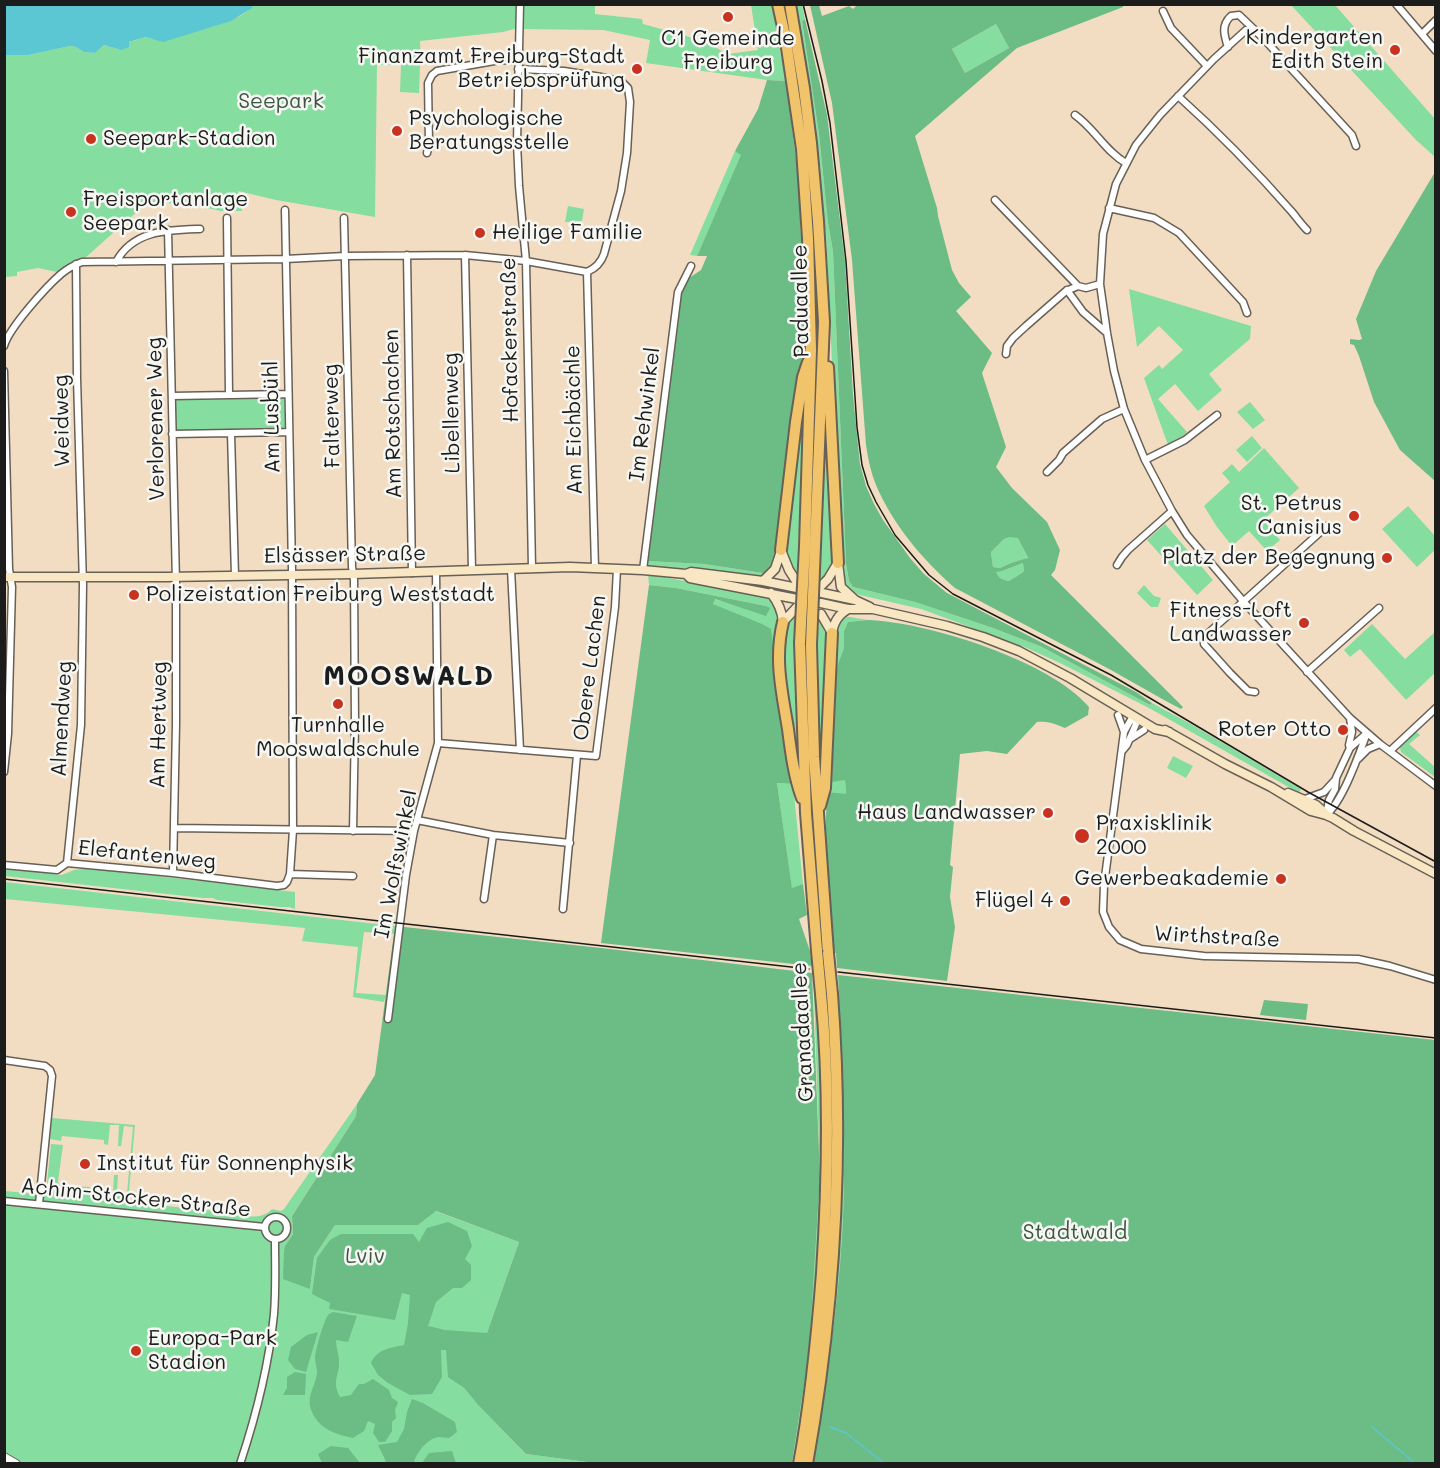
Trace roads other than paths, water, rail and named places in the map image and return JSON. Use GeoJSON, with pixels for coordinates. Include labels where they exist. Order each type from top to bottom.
{"type":"FeatureCollection","features":[{"type":"Feature","properties":{"kind":"highway","name":"Paduaallee"},"geometry":{"type":"LineString","coordinates":[[778,4],[802,149],[808,238],[811,350],[810,546]]}},
{"type":"Feature","properties":{"kind":"highway","name":"Paduaallee"},"geometry":{"type":"LineString","coordinates":[[790,4],[812,151],[824,322],[805,594]]}},
{"type":"Feature","properties":{"kind":"highway"},"geometry":{"type":"LineString","coordinates":[[824,322],[828,357],[838,563]]}},
{"type":"Feature","properties":{"kind":"highway"},"geometry":{"type":"LineString","coordinates":[[781,550],[783,520],[803,377],[811,350]]}},
{"type":"Feature","properties":{"kind":"highway","name":"Granadaallee"},"geometry":{"type":"LineString","coordinates":[[805,594],[806,813],[823,952]]}},
{"type":"Feature","properties":{"kind":"highway"},"geometry":{"type":"LineString","coordinates":[[783,622],[778,652],[779,673],[796,780],[806,813]]}},
{"type":"Feature","properties":{"kind":"highway"},"geometry":{"type":"LineString","coordinates":[[818,818],[825,788],[832,633]]}},
{"type":"Feature","properties":{"kind":"highway","name":"Granadaallee"},"geometry":{"type":"LineString","coordinates":[[806,644],[818,818],[823,952],[837,1085],[838,1145],[836,1220],[830,1300],[807,1464]]}},
{"type":"Feature","properties":{"kind":"highway","name":"Granadaallee"},"geometry":{"type":"LineString","coordinates":[[799,1464],[815,1351],[827,1184],[824,1030],[826,994]]}},
{"type":"Feature","properties":{"kind":"main road"},"geometry":{"type":"LineString","coordinates":[[781,550],[789,570],[805,594]]}},
{"type":"Feature","properties":{"kind":"main road"},"geometry":{"type":"LineString","coordinates":[[763,581],[775,569],[781,550]]}},
{"type":"Feature","properties":{"kind":"main road"},"geometry":{"type":"LineString","coordinates":[[783,622],[805,594],[828,579],[838,563]]}},
{"type":"Feature","properties":{"kind":"main road"},"geometry":{"type":"LineString","coordinates":[[838,563],[842,587],[855,600]]}},
{"type":"Feature","properties":{"kind":"main road","name":"Elsässer Straße"},"geometry":{"type":"LineString","coordinates":[[8,577],[176,577],[617,568],[686,574],[691,572],[763,581],[848,609],[873,609],[983,637],[1019,651],[1070,678],[1155,729],[1169,732]]}},
{"type":"Feature","properties":{"kind":"main road","name":"Elsässer Straße"},"geometry":{"type":"LineString","coordinates":[[686,574],[690,578],[771,593],[805,594],[855,600],[873,609]]}},
{"type":"Feature","properties":{"kind":"main road"},"geometry":{"type":"LineString","coordinates":[[771,593],[779,605],[783,622]]}},
{"type":"Feature","properties":{"kind":"main road"},"geometry":{"type":"LineString","coordinates":[[832,633],[839,615],[848,609]]}},
{"type":"Feature","properties":{"kind":"main road"},"geometry":{"type":"LineString","coordinates":[[821,614],[832,633]]}},
{"type":"Feature","properties":{"kind":"main road"},"geometry":{"type":"LineString","coordinates":[[1110,703],[1118,716]]}},
{"type":"Feature","properties":{"kind":"main road","name":"Elsässer Straße"},"geometry":{"type":"LineString","coordinates":[[1132,716],[1146,718],[1311,811],[1330,812]]}},
{"type":"Feature","properties":{"kind":"main road"},"geometry":{"type":"LineString","coordinates":[[1144,730],[1155,729]]}},
{"type":"Feature","properties":{"kind":"main road","name":"Elsässer Straße"},"geometry":{"type":"LineString","coordinates":[[1271,788],[1305,799],[1330,812],[1436,874]]}},
{"type":"Feature","properties":{"kind":"street","name":"Hofackerstraße"},"geometry":{"type":"LineString","coordinates":[[520,4],[517,160],[526,261],[532,568]]}},
{"type":"Feature","properties":{"kind":"street"},"geometry":{"type":"LineString","coordinates":[[1396,4],[1436,51]]}},
{"type":"Feature","properties":{"kind":"street"},"geometry":{"type":"LineString","coordinates":[[1163,11],[1171,28],[1207,66]]}},
{"type":"Feature","properties":{"kind":"street"},"geometry":{"type":"LineString","coordinates":[[1228,47],[1224,28],[1226,21],[1231,16],[1242,17],[1352,135],[1356,146]]}},
{"type":"Feature","properties":{"kind":"street"},"geometry":{"type":"LineString","coordinates":[[1422,34],[1436,20]]}},
{"type":"Feature","properties":{"kind":"street"},"geometry":{"type":"LineString","coordinates":[[1254,29],[1246,30],[1207,66],[1148,129],[1126,163],[1116,184],[1103,234],[1100,284],[1114,371],[1124,409],[1145,460],[1187,535],[1243,601],[1350,718],[1436,786]]}},
{"type":"Feature","properties":{"kind":"street"},"geometry":{"type":"LineString","coordinates":[[427,153],[429,144],[428,83],[432,75],[437,71],[468,65],[500,60],[519,61]]}},
{"type":"Feature","properties":{"kind":"street"},"geometry":{"type":"LineString","coordinates":[[4,346],[15,325],[62,274],[76,264],[88,262],[465,255],[526,261],[587,272],[593,270],[602,261],[621,191],[628,142],[629,92],[624,84],[616,80],[564,71],[518,69]]}},
{"type":"Feature","properties":{"kind":"street"},"geometry":{"type":"LineString","coordinates":[[1178,96],[1251,168],[1306,230]]}},
{"type":"Feature","properties":{"kind":"street"},"geometry":{"type":"LineString","coordinates":[[1075,115],[1126,163]]}},
{"type":"Feature","properties":{"kind":"street"},"geometry":{"type":"LineString","coordinates":[[995,200],[1078,286],[1086,288],[1100,284]]}},
{"type":"Feature","properties":{"kind":"street"},"geometry":{"type":"LineString","coordinates":[[1109,208],[1154,218],[1179,232],[1244,302],[1247,313]]}},
{"type":"Feature","properties":{"kind":"street","name":"Am Lusbühl"},"geometry":{"type":"LineString","coordinates":[[285,210],[292,575],[293,830],[290,874],[287,882]]}},
{"type":"Feature","properties":{"kind":"street"},"geometry":{"type":"LineString","coordinates":[[227,218],[229,395]]}},
{"type":"Feature","properties":{"kind":"street","name":"Falterweg"},"geometry":{"type":"LineString","coordinates":[[344,218],[356,725],[353,831]]}},
{"type":"Feature","properties":{"kind":"street"},"geometry":{"type":"LineString","coordinates":[[116,262],[125,249],[150,234],[168,230],[200,229]]}},
{"type":"Feature","properties":{"kind":"street","name":"Verlorener Weg"},"geometry":{"type":"LineString","coordinates":[[168,230],[176,577]]}},
{"type":"Feature","properties":{"kind":"street","name":"Am Rotschachen"},"geometry":{"type":"LineString","coordinates":[[407,255],[412,573]]}},
{"type":"Feature","properties":{"kind":"street","name":"Libellenweg"},"geometry":{"type":"LineString","coordinates":[[465,255],[472,570]]}},
{"type":"Feature","properties":{"kind":"street","name":"Weidweg"},"geometry":{"type":"LineString","coordinates":[[76,264],[82,576]]}},
{"type":"Feature","properties":{"kind":"street","name":"Im Rehwinkel"},"geometry":{"type":"LineString","coordinates":[[643,570],[678,292],[691,266]]}},
{"type":"Feature","properties":{"kind":"street","name":"Am Eichbächle"},"geometry":{"type":"LineString","coordinates":[[587,272],[594,568]]}},
{"type":"Feature","properties":{"kind":"street"},"geometry":{"type":"LineString","coordinates":[[1006,354],[1007,346],[1013,338],[1067,290],[1078,286]]}},
{"type":"Feature","properties":{"kind":"street"},"geometry":{"type":"LineString","coordinates":[[1067,290],[1083,312],[1107,333]]}},
{"type":"Feature","properties":{"kind":"street"},"geometry":{"type":"LineString","coordinates":[[4,371],[8,577],[12,587],[8,734],[4,772]]}},
{"type":"Feature","properties":{"kind":"street"},"geometry":{"type":"LineString","coordinates":[[172,396],[288,394]]}},
{"type":"Feature","properties":{"kind":"street"},"geometry":{"type":"LineString","coordinates":[[1047,472],[1102,418],[1124,409]]}},
{"type":"Feature","properties":{"kind":"street"},"geometry":{"type":"LineString","coordinates":[[1145,460],[1185,440],[1217,415]]}},
{"type":"Feature","properties":{"kind":"street"},"geometry":{"type":"LineString","coordinates":[[172,434],[289,432]]}},
{"type":"Feature","properties":{"kind":"street"},"geometry":{"type":"LineString","coordinates":[[231,433],[235,576]]}},
{"type":"Feature","properties":{"kind":"street"},"geometry":{"type":"LineString","coordinates":[[1117,565],[1128,550],[1172,511]]}},
{"type":"Feature","properties":{"kind":"street"},"geometry":{"type":"LineString","coordinates":[[1255,692],[1248,691],[1242,685],[1204,644],[1204,637],[1326,526]]}},
{"type":"Feature","properties":{"kind":"street","name":"Obere Lachen"},"geometry":{"type":"LineString","coordinates":[[438,744],[596,756],[615,607],[617,568]]}},
{"type":"Feature","properties":{"kind":"street"},"geometry":{"type":"LineString","coordinates":[[511,569],[520,750]]}},
{"type":"Feature","properties":{"kind":"street","name":"Im Wolfswinkel"},"geometry":{"type":"LineString","coordinates":[[388,1019],[406,875],[414,831],[438,744],[436,572]]}},
{"type":"Feature","properties":{"kind":"street","name":"Almendweg"},"geometry":{"type":"LineString","coordinates":[[67,863],[81,725],[82,576]]}},
{"type":"Feature","properties":{"kind":"street","name":"Am Hertweg"},"geometry":{"type":"LineString","coordinates":[[173,873],[176,577]]}},
{"type":"Feature","properties":{"kind":"street"},"geometry":{"type":"LineString","coordinates":[[1307,672],[1379,608]]}},
{"type":"Feature","properties":{"kind":"street"},"geometry":{"type":"LineString","coordinates":[[1390,751],[1436,708]]}},
{"type":"Feature","properties":{"kind":"street","name":"Wirthstraße"},"geometry":{"type":"LineString","coordinates":[[1118,716],[1124,732]]}},
{"type":"Feature","properties":{"kind":"street"},"geometry":{"type":"LineString","coordinates":[[1129,740],[1136,724],[1132,716]]}},
{"type":"Feature","properties":{"kind":"street","name":"Wirthstraße"},"geometry":{"type":"LineString","coordinates":[[1132,716],[1124,732],[1119,764],[1102,912],[1110,928],[1120,940],[1141,949],[1204,956],[1358,959],[1436,980]]}},
{"type":"Feature","properties":{"kind":"street"},"geometry":{"type":"LineString","coordinates":[[1350,718],[1352,732],[1350,748]]}},
{"type":"Feature","properties":{"kind":"street"},"geometry":{"type":"LineString","coordinates":[[1129,740],[1144,730]]}},
{"type":"Feature","properties":{"kind":"street"},"geometry":{"type":"LineString","coordinates":[[1305,799],[1324,792],[1336,778],[1350,748],[1367,733]]}},
{"type":"Feature","properties":{"kind":"street"},"geometry":{"type":"LineString","coordinates":[[1330,812],[1358,759],[1367,733]]}},
{"type":"Feature","properties":{"kind":"street","name":"Wirthstraße"},"geometry":{"type":"LineString","coordinates":[[1122,751],[1129,740]]}},
{"type":"Feature","properties":{"kind":"street"},"geometry":{"type":"LineString","coordinates":[[1358,759],[1368,749],[1380,744]]}},
{"type":"Feature","properties":{"kind":"street"},"geometry":{"type":"LineString","coordinates":[[563,909],[577,754]]}},
{"type":"Feature","properties":{"kind":"street"},"geometry":{"type":"LineString","coordinates":[[1330,812],[1327,807],[1335,789],[1336,778]]}},
{"type":"Feature","properties":{"kind":"street"},"geometry":{"type":"LineString","coordinates":[[417,820],[493,835],[570,843]]}},
{"type":"Feature","properties":{"kind":"street"},"geometry":{"type":"LineString","coordinates":[[174,828],[414,831]]}},
{"type":"Feature","properties":{"kind":"street"},"geometry":{"type":"LineString","coordinates":[[484,899],[493,835]]}},
{"type":"Feature","properties":{"kind":"street","name":"Elefantenweg"},"geometry":{"type":"LineString","coordinates":[[4,865],[57,870],[67,863],[277,886],[287,882]]}},
{"type":"Feature","properties":{"kind":"street"},"geometry":{"type":"LineString","coordinates":[[290,874],[352,876]]}},
{"type":"Feature","properties":{"kind":"street"},"geometry":{"type":"LineString","coordinates":[[4,1060],[45,1066],[50,1070],[52,1076],[39,1204]]}},
{"type":"Feature","properties":{"kind":"street","name":"Achim-Stocker-Straße"},"geometry":{"type":"LineString","coordinates":[[4,1201],[265,1227]]}},
{"type":"Feature","properties":{"kind":"street","name":"Achim-Stocker-Straße"},"geometry":{"type":"LineString","coordinates":[[277,1218],[283,1221],[286,1227],[285,1234],[275,1239],[267,1235],[265,1227],[268,1221],[277,1218]]}},
{"type":"Feature","properties":{"kind":"street","name":"Achim-Stocker-Straße"},"geometry":{"type":"LineString","coordinates":[[240,1464],[259,1395],[272,1328],[275,1239]]}},
{"type":"Feature","properties":{"kind":"street"},"geometry":{"type":"LineString","coordinates":[[4,1457],[16,1464]]}},
{"type":"Feature","properties":{"kind":"water"},"geometry":{"type":"Polygon","coordinates":[[[5,4],[253,5],[252,8],[231,21],[163,42],[146,37],[129,41],[129,47],[121,50],[104,45],[95,53],[84,52],[70,46],[29,55],[5,55],[5,4]]]}},
{"type":"Feature","properties":{"kind":"waterway"},"geometry":{"type":"LineString","coordinates":[[830,1427],[846,1433],[885,1464]]}},
{"type":"Feature","properties":{"kind":"waterway"},"geometry":{"type":"LineString","coordinates":[[1372,1427],[1416,1464]]}},
{"type":"Feature","properties":{"kind":"tram line"},"geometry":{"type":"LineString","coordinates":[[803,4],[830,123],[846,261],[857,427],[862,465],[876,502],[895,535],[929,575],[953,594],[1111,675],[1308,792],[1436,862]]}},
{"type":"Feature","properties":{"kind":"railway"},"geometry":{"type":"LineString","coordinates":[[4,879],[809,969]]}},
{"type":"Feature","properties":{"kind":"railway"},"geometry":{"type":"LineString","coordinates":[[838,972],[1436,1038]]}},
{"type":"Feature","properties":{"kind":"place","name":"C1 Gemeinde Freiburg"},"geometry":{"type":"Point","coordinates":[728,17]}},
{"type":"Feature","properties":{"kind":"place","name":"Kindergarten Edith Stein"},"geometry":{"type":"Point","coordinates":[1395,50]}},
{"type":"Feature","properties":{"kind":"place","name":"Finanzamt Freiburg-Stadt Betriebsprüfung"},"geometry":{"type":"Point","coordinates":[637,69]}},
{"type":"Feature","properties":{"kind":"place","name":"Psychologische Beratungsstelle"},"geometry":{"type":"Point","coordinates":[397,131]}},
{"type":"Feature","properties":{"kind":"place","name":"Seepark-Stadion"},"geometry":{"type":"Point","coordinates":[91,139]}},
{"type":"Feature","properties":{"kind":"place","name":"Freisportanlage Seepark"},"geometry":{"type":"Point","coordinates":[71,212]}},
{"type":"Feature","properties":{"kind":"place","name":"Heilige Familie"},"geometry":{"type":"Point","coordinates":[480,233]}},
{"type":"Feature","properties":{"kind":"place","name":"St. Petrus Canisius"},"geometry":{"type":"Point","coordinates":[1354,516]}},
{"type":"Feature","properties":{"kind":"place","name":"Platz der Begegnung"},"geometry":{"type":"Point","coordinates":[1387,558]}},
{"type":"Feature","properties":{"kind":"place","name":"Polizeistation Freiburg Weststadt"},"geometry":{"type":"Point","coordinates":[134,595]}},
{"type":"Feature","properties":{"kind":"place","name":"Fitness-Loft Landwasser"},"geometry":{"type":"Point","coordinates":[1304,623]}},
{"type":"Feature","properties":{"kind":"place","name":"Turnhalle Mooswaldschule"},"geometry":{"type":"Point","coordinates":[338,704]}},
{"type":"Feature","properties":{"kind":"place","name":"Roter Otto"},"geometry":{"type":"Point","coordinates":[1343,730]}},
{"type":"Feature","properties":{"kind":"place","name":"Haus Landwasser"},"geometry":{"type":"Point","coordinates":[1048,813]}},
{"type":"Feature","properties":{"kind":"place","name":"Praxisklinik 2000"},"geometry":{"type":"Point","coordinates":[1082,836]}},
{"type":"Feature","properties":{"kind":"place","name":"Gewerbeakademie"},"geometry":{"type":"Point","coordinates":[1281,879]}},
{"type":"Feature","properties":{"kind":"place","name":"Flügel 4"},"geometry":{"type":"Point","coordinates":[1065,901]}},
{"type":"Feature","properties":{"kind":"place","name":"Institut für Sonnenphysik"},"geometry":{"type":"Point","coordinates":[85,1164]}},
{"type":"Feature","properties":{"kind":"place","name":"Europa-Park Stadion"},"geometry":{"type":"Point","coordinates":[136,1351]}},
{"type":"Feature","properties":{"kind":"district","name":"MOOSWALD"},"geometry":{"type":"Point","coordinates":[409,677]}},
{"type":"Feature","properties":{"kind":"park label","name":"Seepark"},"geometry":{"type":"Point","coordinates":[281,102]}},
{"type":"Feature","properties":{"kind":"park label","name":"Stadtwald"},"geometry":{"type":"Point","coordinates":[1075,1233]}},
{"type":"Feature","properties":{"kind":"park label","name":"Lviv"},"geometry":{"type":"Point","coordinates":[365,1257]}}]}
